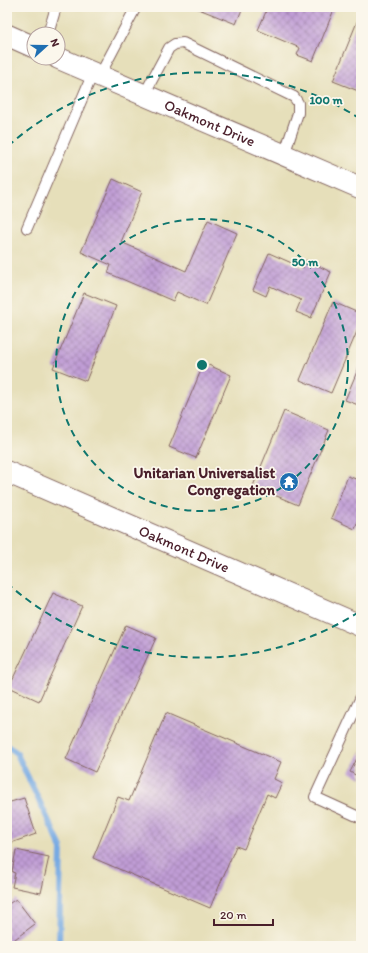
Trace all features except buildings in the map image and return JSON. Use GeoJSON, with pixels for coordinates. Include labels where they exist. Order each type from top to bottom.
{"type":"FeatureCollection","features":[{"type":"Feature","properties":{"kind":"street"},"geometry":{"type":"LineString","coordinates":[[7,36],[26,44]]}},
{"type":"Feature","properties":{"kind":"street","name":"Oakmont Drive"},"geometry":{"type":"LineString","coordinates":[[66,61],[361,188]]}},
{"type":"Feature","properties":{"kind":"street","name":"Oakmont Drive"},"geometry":{"type":"LineString","coordinates":[[7,472],[360,622]]}},
{"type":"Feature","properties":{"kind":"lane"},"geometry":{"type":"LineString","coordinates":[[50,26],[56,7]]}},
{"type":"Feature","properties":{"kind":"lane"},"geometry":{"type":"LineString","coordinates":[[27,228],[96,74],[136,7]]}},
{"type":"Feature","properties":{"kind":"lane"},"geometry":{"type":"LineString","coordinates":[[144,95],[169,48],[175,44],[183,43],[294,97],[298,103],[298,113],[284,155]]}},
{"type":"Feature","properties":{"kind":"lane"},"geometry":{"type":"LineString","coordinates":[[361,698],[315,796],[361,818]]}},
{"type":"Feature","properties":{"kind":"waterway"},"geometry":{"type":"LineString","coordinates":[[7,746],[16,752],[61,847],[59,946]]}},
{"type":"Feature","properties":{"kind":"place","name":"Unitarian Universalist Congregation"},"geometry":{"type":"Point","coordinates":[289,482]}}]}
